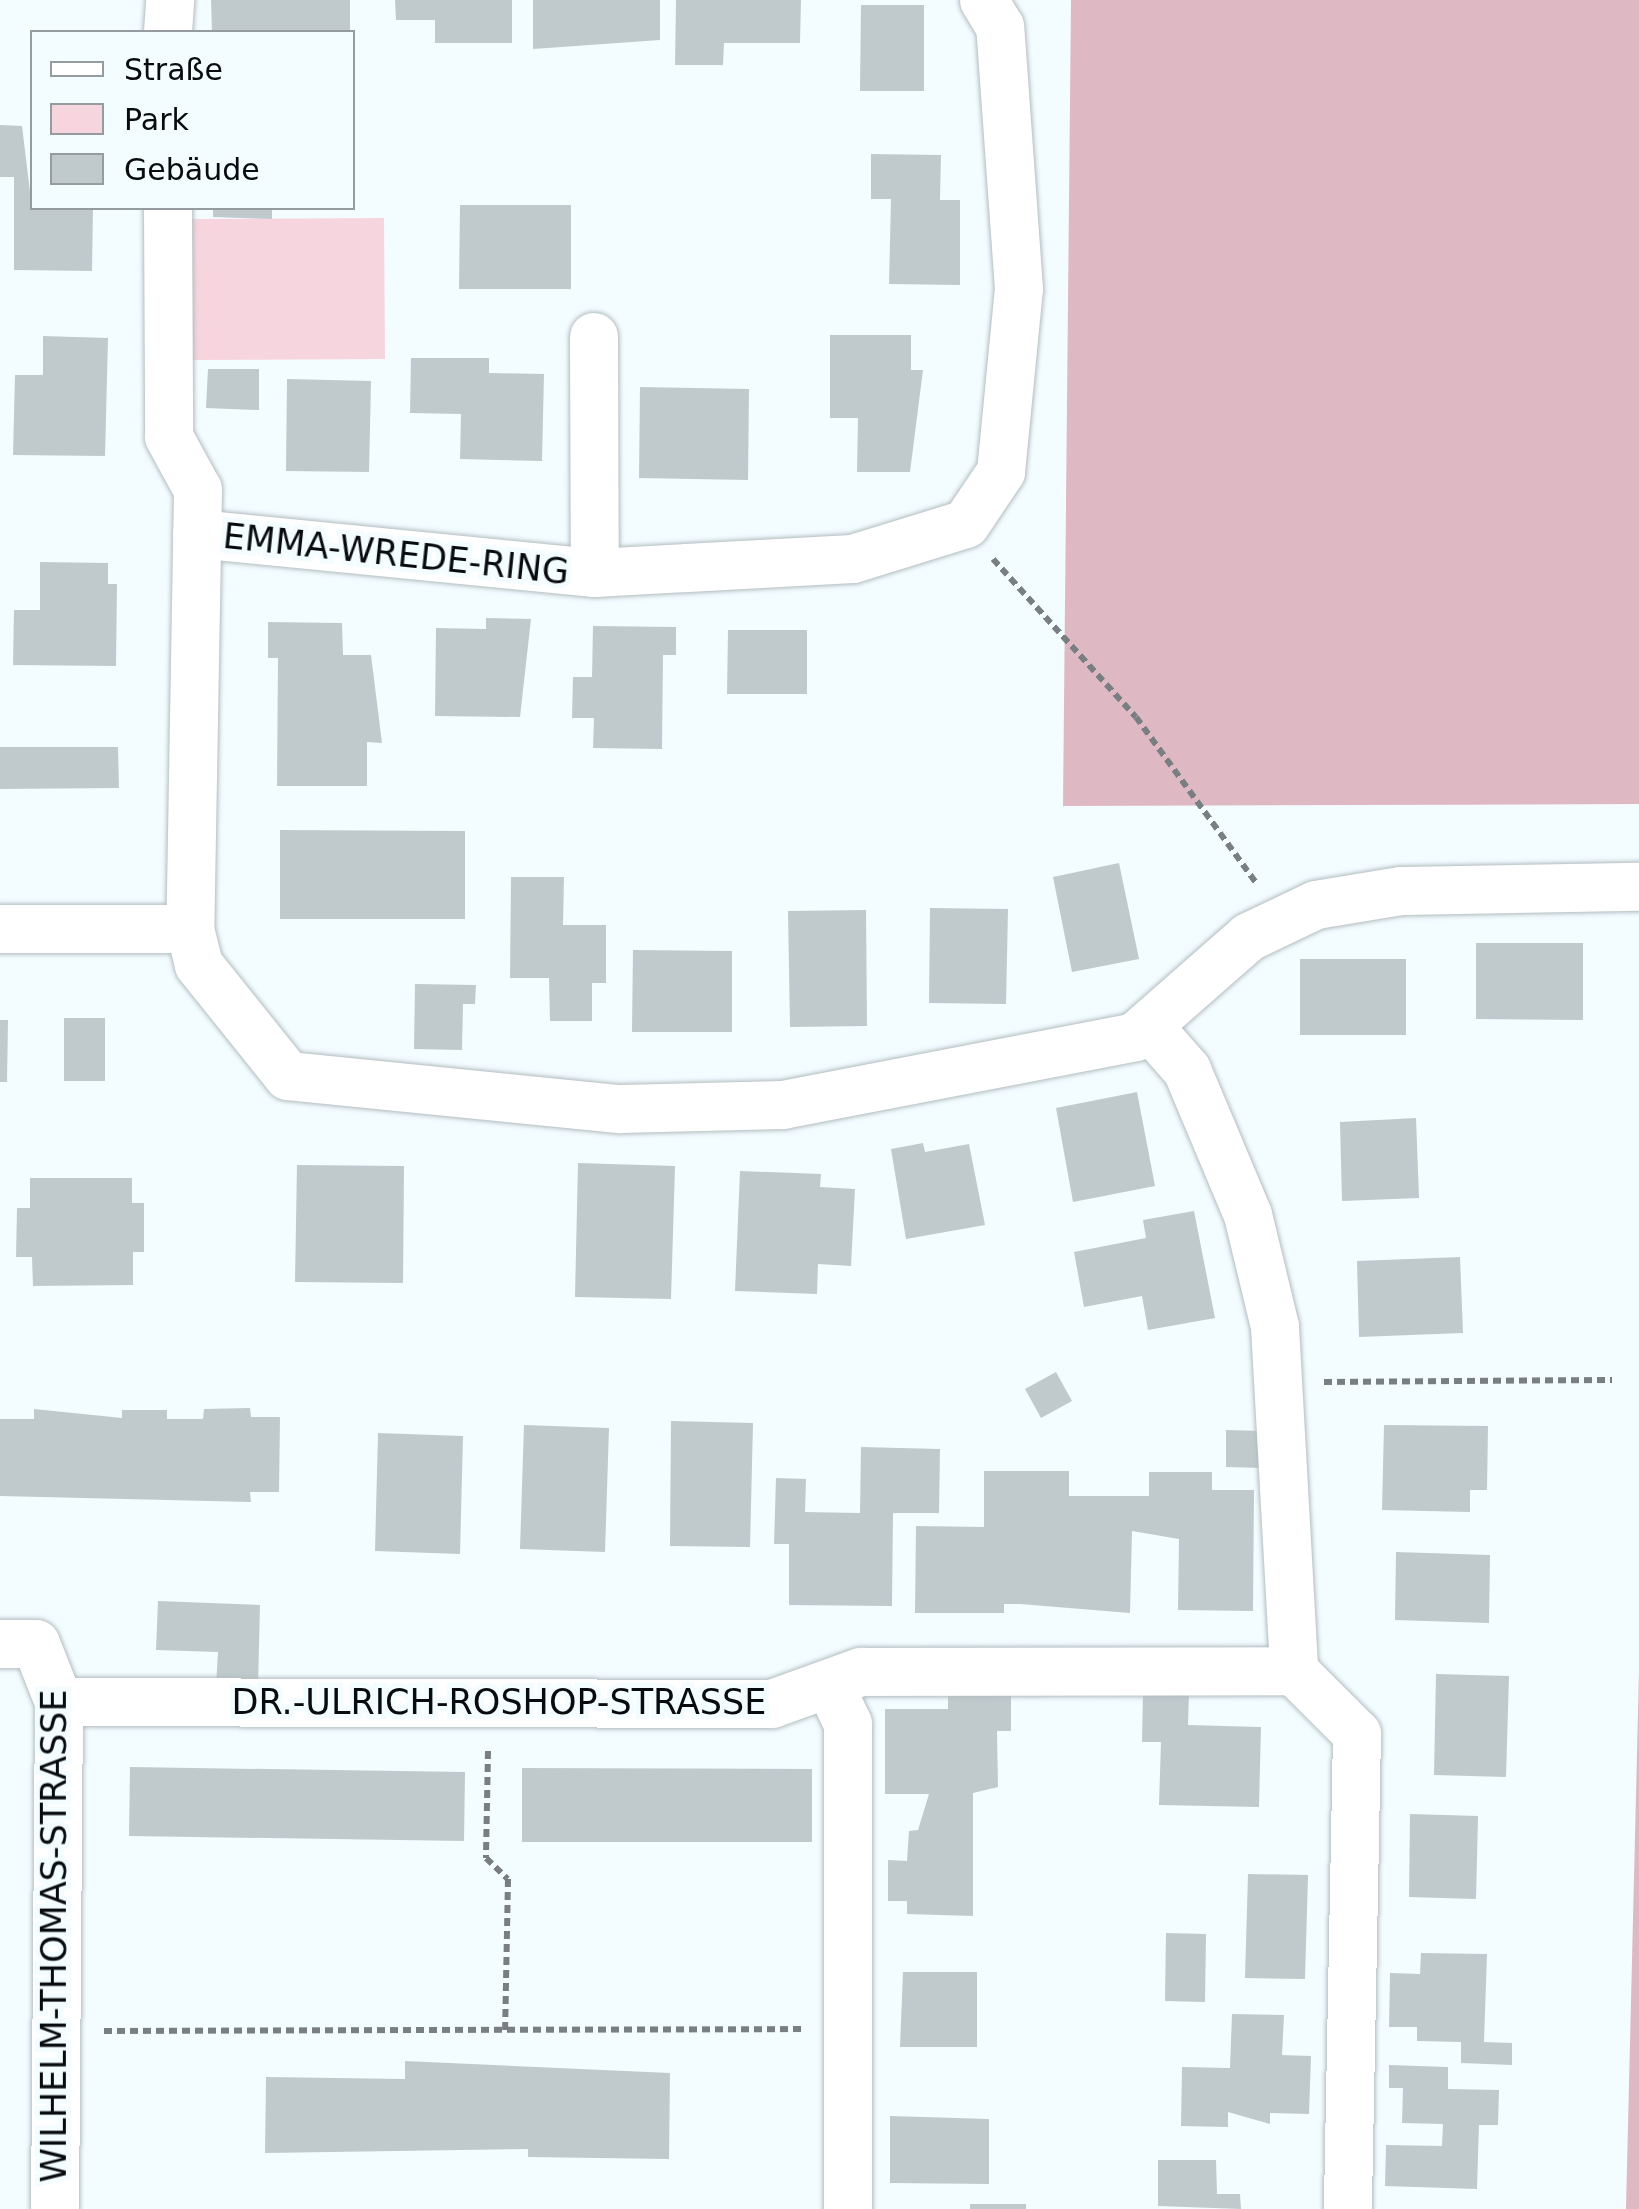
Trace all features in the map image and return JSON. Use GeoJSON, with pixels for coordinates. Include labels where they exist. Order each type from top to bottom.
{"type":"FeatureCollection","features":[{"type":"Feature","properties":{"kind":"street"},"geometry":{"type":"LineString","coordinates":[[168,30],[170,0]]}},
{"type":"Feature","properties":{"kind":"street"},"geometry":{"type":"LineString","coordinates":[[966,524],[1001,472],[1019,289],[1000,28],[984,0]]}},
{"type":"Feature","properties":{"kind":"street","name":"EMMA-WREDE-RING"},"geometry":{"type":"LineString","coordinates":[[168,210],[169,436],[198,490],[190,928]]}},
{"type":"Feature","properties":{"kind":"street","name":"EMMA-WREDE-RING"},"geometry":{"type":"LineString","coordinates":[[594,337],[595,573]]}},
{"type":"Feature","properties":{"kind":"street","name":"EMMA-WREDE-RING"},"geometry":{"type":"LineString","coordinates":[[197,534],[595,573],[853,559],[966,524]]}},
{"type":"Feature","properties":{"kind":"street"},"geometry":{"type":"LineString","coordinates":[[0,929],[190,928],[198,964],[288,1076],[491,1103],[783,1105],[1150,1028],[1249,937],[1316,904],[1400,891],[1639,887]]}},
{"type":"Feature","properties":{"kind":"street"},"geometry":{"type":"LineString","coordinates":[[1150,1028],[1187,1070],[1248,1215],[1284,1387],[1294,1671],[1358,1734],[1348,2209]]}},
{"type":"Feature","properties":{"kind":"street","name":"WILHELM-THOMAS-STRASSE"},"geometry":{"type":"LineString","coordinates":[[0,1644],[36,1644],[59,1702],[55,2209]]}},
{"type":"Feature","properties":{"kind":"street","name":"DR.-ULRICH-ROSHOP-STRASSE"},"geometry":{"type":"LineString","coordinates":[[59,1702],[772,1704],[861,1672],[1294,1671]]}},
{"type":"Feature","properties":{"kind":"street"},"geometry":{"type":"LineString","coordinates":[[830,1686],[848,1724],[848,2209]]}},
{"type":"Feature","properties":{"kind":"path"},"geometry":{"type":"LineString","coordinates":[[966,524],[1136,718],[1284,920]]}},
{"type":"Feature","properties":{"kind":"path"},"geometry":{"type":"LineString","coordinates":[[1284,1387],[1612,1380]]}},
{"type":"Feature","properties":{"kind":"path"},"geometry":{"type":"LineString","coordinates":[[489,1706],[486,1858],[508,1879],[505,2030]]}},
{"type":"Feature","properties":{"kind":"path"},"geometry":{"type":"LineString","coordinates":[[54,2032],[847,2030]]}},
{"type":"Feature","properties":{"kind":"green space"},"geometry":{"type":"Polygon","coordinates":[[[384,218],[385,359],[186,360],[185,219],[384,218]]]}},
{"type":"Feature","properties":{"kind":"shaded area"},"geometry":{"type":"Polygon","coordinates":[[[1071,0],[1639,0],[1639,804],[1063,806],[1071,0]]]}},
{"type":"Feature","properties":{"kind":"shaded area"},"geometry":{"type":"Polygon","coordinates":[[[1639,1671],[1639,2209],[1626,2209],[1639,1671]]]}},
{"type":"Feature","properties":{"kind":"building"},"geometry":{"type":"Polygon","coordinates":[[[211,0],[350,0],[350,30],[212,30],[211,0]]]}},
{"type":"Feature","properties":{"kind":"building"},"geometry":{"type":"Polygon","coordinates":[[[395,0],[512,0],[512,43],[435,43],[435,20],[396,20],[395,0]]]}},
{"type":"Feature","properties":{"kind":"building"},"geometry":{"type":"Polygon","coordinates":[[[533,0],[660,0],[660,40],[533,49],[533,0]]]}},
{"type":"Feature","properties":{"kind":"building"},"geometry":{"type":"Polygon","coordinates":[[[676,0],[801,0],[800,43],[724,43],[723,65],[675,65],[676,0]]]}},
{"type":"Feature","properties":{"kind":"building"},"geometry":{"type":"Polygon","coordinates":[[[861,5],[924,5],[924,91],[860,91],[861,5]]]}},
{"type":"Feature","properties":{"kind":"building"},"geometry":{"type":"Polygon","coordinates":[[[0,125],[22,126],[30,210],[93,210],[92,271],[14,270],[14,177],[0,177],[0,125]]]}},
{"type":"Feature","properties":{"kind":"building"},"geometry":{"type":"Polygon","coordinates":[[[871,154],[941,155],[940,200],[960,200],[960,285],[889,284],[891,199],[871,199],[871,154]]]}},
{"type":"Feature","properties":{"kind":"building"},"geometry":{"type":"Polygon","coordinates":[[[460,205],[571,205],[571,289],[459,289],[460,205]]]}},
{"type":"Feature","properties":{"kind":"building"},"geometry":{"type":"Polygon","coordinates":[[[213,210],[272,210],[272,219],[213,217],[213,210]]]}},
{"type":"Feature","properties":{"kind":"building"},"geometry":{"type":"Polygon","coordinates":[[[830,335],[911,335],[911,370],[923,370],[910,472],[857,472],[858,418],[830,418],[830,335]]]}},
{"type":"Feature","properties":{"kind":"building"},"geometry":{"type":"Polygon","coordinates":[[[43,336],[108,338],[105,456],[13,455],[15,375],[43,375],[43,336]]]}},
{"type":"Feature","properties":{"kind":"building"},"geometry":{"type":"Polygon","coordinates":[[[411,358],[489,358],[489,373],[544,374],[542,461],[460,459],[461,414],[410,413],[411,358]]]}},
{"type":"Feature","properties":{"kind":"building"},"geometry":{"type":"Polygon","coordinates":[[[208,369],[259,369],[259,410],[206,408],[208,369]]]}},
{"type":"Feature","properties":{"kind":"building"},"geometry":{"type":"Polygon","coordinates":[[[287,379],[371,381],[369,472],[286,471],[287,379]]]}},
{"type":"Feature","properties":{"kind":"building"},"geometry":{"type":"Polygon","coordinates":[[[640,387],[749,389],[748,480],[639,478],[640,387]]]}},
{"type":"Feature","properties":{"kind":"building"},"geometry":{"type":"Polygon","coordinates":[[[40,562],[108,563],[108,584],[117,584],[116,666],[13,665],[14,610],[40,610],[40,562]]]}},
{"type":"Feature","properties":{"kind":"building"},"geometry":{"type":"Polygon","coordinates":[[[486,618],[531,619],[520,717],[435,716],[436,628],[486,629],[486,618]]]}},
{"type":"Feature","properties":{"kind":"building"},"geometry":{"type":"Polygon","coordinates":[[[268,622],[342,623],[343,655],[371,655],[382,743],[367,742],[367,786],[277,786],[278,658],[268,658],[268,622]]]}},
{"type":"Feature","properties":{"kind":"building"},"geometry":{"type":"Polygon","coordinates":[[[593,626],[676,627],[676,655],[663,655],[662,749],[593,748],[594,718],[572,718],[573,677],[592,677],[593,626]]]}},
{"type":"Feature","properties":{"kind":"building"},"geometry":{"type":"Polygon","coordinates":[[[728,630],[807,630],[807,694],[727,694],[728,630]]]}},
{"type":"Feature","properties":{"kind":"building"},"geometry":{"type":"Polygon","coordinates":[[[0,747],[118,747],[119,788],[0,789],[0,747]]]}},
{"type":"Feature","properties":{"kind":"building"},"geometry":{"type":"Polygon","coordinates":[[[280,830],[465,831],[465,919],[280,919],[280,830]]]}},
{"type":"Feature","properties":{"kind":"building"},"geometry":{"type":"Polygon","coordinates":[[[1119,863],[1139,959],[1072,972],[1053,877],[1119,863]]]}},
{"type":"Feature","properties":{"kind":"building"},"geometry":{"type":"Polygon","coordinates":[[[511,877],[564,877],[563,925],[606,925],[606,983],[592,983],[592,1021],[550,1021],[549,978],[510,978],[511,877]]]}},
{"type":"Feature","properties":{"kind":"building"},"geometry":{"type":"Polygon","coordinates":[[[930,908],[1008,909],[1006,1004],[929,1003],[930,908]]]}},
{"type":"Feature","properties":{"kind":"building"},"geometry":{"type":"Polygon","coordinates":[[[866,910],[867,1026],[790,1027],[788,911],[866,910]]]}},
{"type":"Feature","properties":{"kind":"building"},"geometry":{"type":"Polygon","coordinates":[[[1476,943],[1583,943],[1583,1020],[1476,1019],[1476,943]]]}},
{"type":"Feature","properties":{"kind":"building"},"geometry":{"type":"Polygon","coordinates":[[[633,950],[732,951],[732,1032],[632,1032],[633,950]]]}},
{"type":"Feature","properties":{"kind":"building"},"geometry":{"type":"Polygon","coordinates":[[[1300,959],[1406,959],[1406,1035],[1300,1035],[1300,959]]]}},
{"type":"Feature","properties":{"kind":"building"},"geometry":{"type":"Polygon","coordinates":[[[415,984],[476,985],[475,1004],[463,1004],[462,1050],[414,1049],[415,984]]]}},
{"type":"Feature","properties":{"kind":"building"},"geometry":{"type":"Polygon","coordinates":[[[64,1018],[105,1018],[105,1081],[64,1081],[64,1018]]]}},
{"type":"Feature","properties":{"kind":"building"},"geometry":{"type":"Polygon","coordinates":[[[0,1020],[8,1020],[7,1082],[0,1082],[0,1020]]]}},
{"type":"Feature","properties":{"kind":"building"},"geometry":{"type":"Polygon","coordinates":[[[1137,1092],[1155,1186],[1073,1202],[1056,1108],[1137,1092]]]}},
{"type":"Feature","properties":{"kind":"building"},"geometry":{"type":"Polygon","coordinates":[[[1416,1118],[1419,1198],[1342,1201],[1340,1122],[1416,1118]]]}},
{"type":"Feature","properties":{"kind":"building"},"geometry":{"type":"Polygon","coordinates":[[[923,1143],[925,1152],[969,1144],[985,1225],[906,1239],[891,1149],[923,1143]]]}},
{"type":"Feature","properties":{"kind":"building"},"geometry":{"type":"Polygon","coordinates":[[[578,1163],[675,1166],[671,1299],[575,1297],[578,1163]]]}},
{"type":"Feature","properties":{"kind":"building"},"geometry":{"type":"Polygon","coordinates":[[[297,1165],[404,1166],[403,1283],[295,1282],[297,1165]]]}},
{"type":"Feature","properties":{"kind":"building"},"geometry":{"type":"Polygon","coordinates":[[[740,1171],[821,1174],[820,1187],[855,1189],[851,1266],[818,1264],[817,1294],[735,1291],[740,1171]]]}},
{"type":"Feature","properties":{"kind":"building"},"geometry":{"type":"Polygon","coordinates":[[[30,1178],[132,1178],[132,1203],[144,1203],[144,1252],[133,1252],[133,1285],[33,1286],[32,1257],[16,1257],[17,1208],[30,1208],[30,1178]]]}},
{"type":"Feature","properties":{"kind":"building"},"geometry":{"type":"Polygon","coordinates":[[[1194,1211],[1215,1318],[1148,1330],[1142,1296],[1084,1307],[1074,1252],[1146,1238],[1143,1220],[1194,1211]]]}},
{"type":"Feature","properties":{"kind":"building"},"geometry":{"type":"Polygon","coordinates":[[[1460,1257],[1463,1333],[1359,1337],[1357,1261],[1460,1257]]]}},
{"type":"Feature","properties":{"kind":"building"},"geometry":{"type":"Polygon","coordinates":[[[1056,1372],[1072,1401],[1041,1418],[1025,1389],[1056,1372]]]}},
{"type":"Feature","properties":{"kind":"building"},"geometry":{"type":"Polygon","coordinates":[[[250,1408],[251,1417],[280,1417],[279,1492],[250,1492],[251,1502],[0,1496],[0,1419],[34,1419],[34,1409],[122,1418],[122,1410],[167,1410],[167,1419],[203,1419],[204,1409],[250,1408]]]}},
{"type":"Feature","properties":{"kind":"building"},"geometry":{"type":"Polygon","coordinates":[[[671,1421],[753,1423],[750,1547],[670,1546],[671,1421]]]}},
{"type":"Feature","properties":{"kind":"building"},"geometry":{"type":"Polygon","coordinates":[[[524,1425],[609,1428],[605,1552],[520,1549],[524,1425]]]}},
{"type":"Feature","properties":{"kind":"building"},"geometry":{"type":"Polygon","coordinates":[[[1384,1425],[1488,1426],[1487,1490],[1470,1490],[1470,1512],[1382,1510],[1384,1425]]]}},
{"type":"Feature","properties":{"kind":"building"},"geometry":{"type":"Polygon","coordinates":[[[1226,1430],[1263,1431],[1262,1468],[1226,1467],[1226,1430]]]}},
{"type":"Feature","properties":{"kind":"building"},"geometry":{"type":"Polygon","coordinates":[[[378,1433],[463,1436],[460,1554],[375,1551],[378,1433]]]}},
{"type":"Feature","properties":{"kind":"building"},"geometry":{"type":"Polygon","coordinates":[[[861,1447],[940,1449],[939,1513],[893,1513],[892,1606],[789,1605],[789,1544],[774,1544],[776,1478],[806,1479],[805,1512],[860,1513],[861,1447]]]}},
{"type":"Feature","properties":{"kind":"building"},"geometry":{"type":"Polygon","coordinates":[[[984,1471],[1069,1471],[1069,1496],[1149,1496],[1149,1472],[1212,1472],[1212,1490],[1254,1490],[1253,1611],[1178,1610],[1179,1539],[1132,1531],[1130,1613],[1004,1604],[1004,1613],[915,1613],[916,1526],[984,1527],[984,1471]]]}},
{"type":"Feature","properties":{"kind":"building"},"geometry":{"type":"Polygon","coordinates":[[[1396,1552],[1490,1555],[1489,1623],[1395,1620],[1396,1552]]]}},
{"type":"Feature","properties":{"kind":"building"},"geometry":{"type":"Polygon","coordinates":[[[158,1601],[260,1605],[258,1687],[216,1685],[218,1652],[156,1650],[158,1601]]]}},
{"type":"Feature","properties":{"kind":"building"},"geometry":{"type":"Polygon","coordinates":[[[1436,1674],[1509,1676],[1506,1777],[1434,1775],[1436,1674]]]}},
{"type":"Feature","properties":{"kind":"building"},"geometry":{"type":"Polygon","coordinates":[[[948,1686],[1011,1686],[1011,1731],[997,1731],[998,1787],[973,1793],[973,1916],[907,1914],[907,1901],[888,1901],[888,1860],[907,1861],[909,1831],[918,1830],[929,1794],[885,1794],[885,1709],[948,1709],[948,1686]]]}},
{"type":"Feature","properties":{"kind":"building"},"geometry":{"type":"Polygon","coordinates":[[[1143,1692],[1189,1693],[1188,1725],[1261,1727],[1259,1807],[1159,1805],[1161,1742],[1142,1742],[1143,1692]]]}},
{"type":"Feature","properties":{"kind":"building"},"geometry":{"type":"Polygon","coordinates":[[[130,1767],[465,1772],[464,1841],[129,1836],[130,1767]]]}},
{"type":"Feature","properties":{"kind":"building"},"geometry":{"type":"Polygon","coordinates":[[[522,1768],[812,1769],[812,1842],[522,1842],[522,1768]]]}},
{"type":"Feature","properties":{"kind":"building"},"geometry":{"type":"Polygon","coordinates":[[[1410,1814],[1478,1816],[1476,1899],[1409,1897],[1410,1814]]]}},
{"type":"Feature","properties":{"kind":"building"},"geometry":{"type":"Polygon","coordinates":[[[1248,1874],[1308,1875],[1305,1979],[1245,1978],[1248,1874]]]}},
{"type":"Feature","properties":{"kind":"building"},"geometry":{"type":"Polygon","coordinates":[[[1166,1933],[1206,1934],[1205,2002],[1165,2001],[1166,1933]]]}},
{"type":"Feature","properties":{"kind":"building"},"geometry":{"type":"Polygon","coordinates":[[[1421,1953],[1487,1954],[1484,2042],[1512,2043],[1512,2065],[1461,2063],[1461,2042],[1417,2041],[1417,2027],[1389,2027],[1390,1973],[1420,1974],[1421,1953]]]}},
{"type":"Feature","properties":{"kind":"building"},"geometry":{"type":"Polygon","coordinates":[[[903,1972],[977,1972],[977,2047],[900,2047],[903,1972]]]}},
{"type":"Feature","properties":{"kind":"building"},"geometry":{"type":"Polygon","coordinates":[[[1232,2014],[1284,2015],[1282,2055],[1311,2056],[1309,2114],[1270,2113],[1270,2124],[1228,2112],[1228,2127],[1181,2126],[1182,2067],[1230,2068],[1232,2014]]]}},
{"type":"Feature","properties":{"kind":"building"},"geometry":{"type":"Polygon","coordinates":[[[405,2061],[670,2073],[669,2159],[528,2157],[528,2149],[265,2153],[266,2077],[405,2079],[405,2061]]]}},
{"type":"Feature","properties":{"kind":"building"},"geometry":{"type":"Polygon","coordinates":[[[1389,2065],[1448,2067],[1448,2089],[1499,2090],[1498,2125],[1479,2125],[1477,2189],[1385,2186],[1386,2145],[1442,2146],[1443,2124],[1402,2123],[1403,2088],[1389,2088],[1389,2065]]]}},
{"type":"Feature","properties":{"kind":"building"},"geometry":{"type":"Polygon","coordinates":[[[890,2116],[989,2119],[989,2184],[890,2183],[890,2116]]]}},
{"type":"Feature","properties":{"kind":"building"},"geometry":{"type":"Polygon","coordinates":[[[1158,2160],[1216,2160],[1217,2194],[1240,2194],[1241,2209],[1158,2206],[1158,2160]]]}},
{"type":"Feature","properties":{"kind":"building"},"geometry":{"type":"Polygon","coordinates":[[[970,2204],[1026,2204],[1026,2209],[970,2209],[970,2204]]]}}]}
